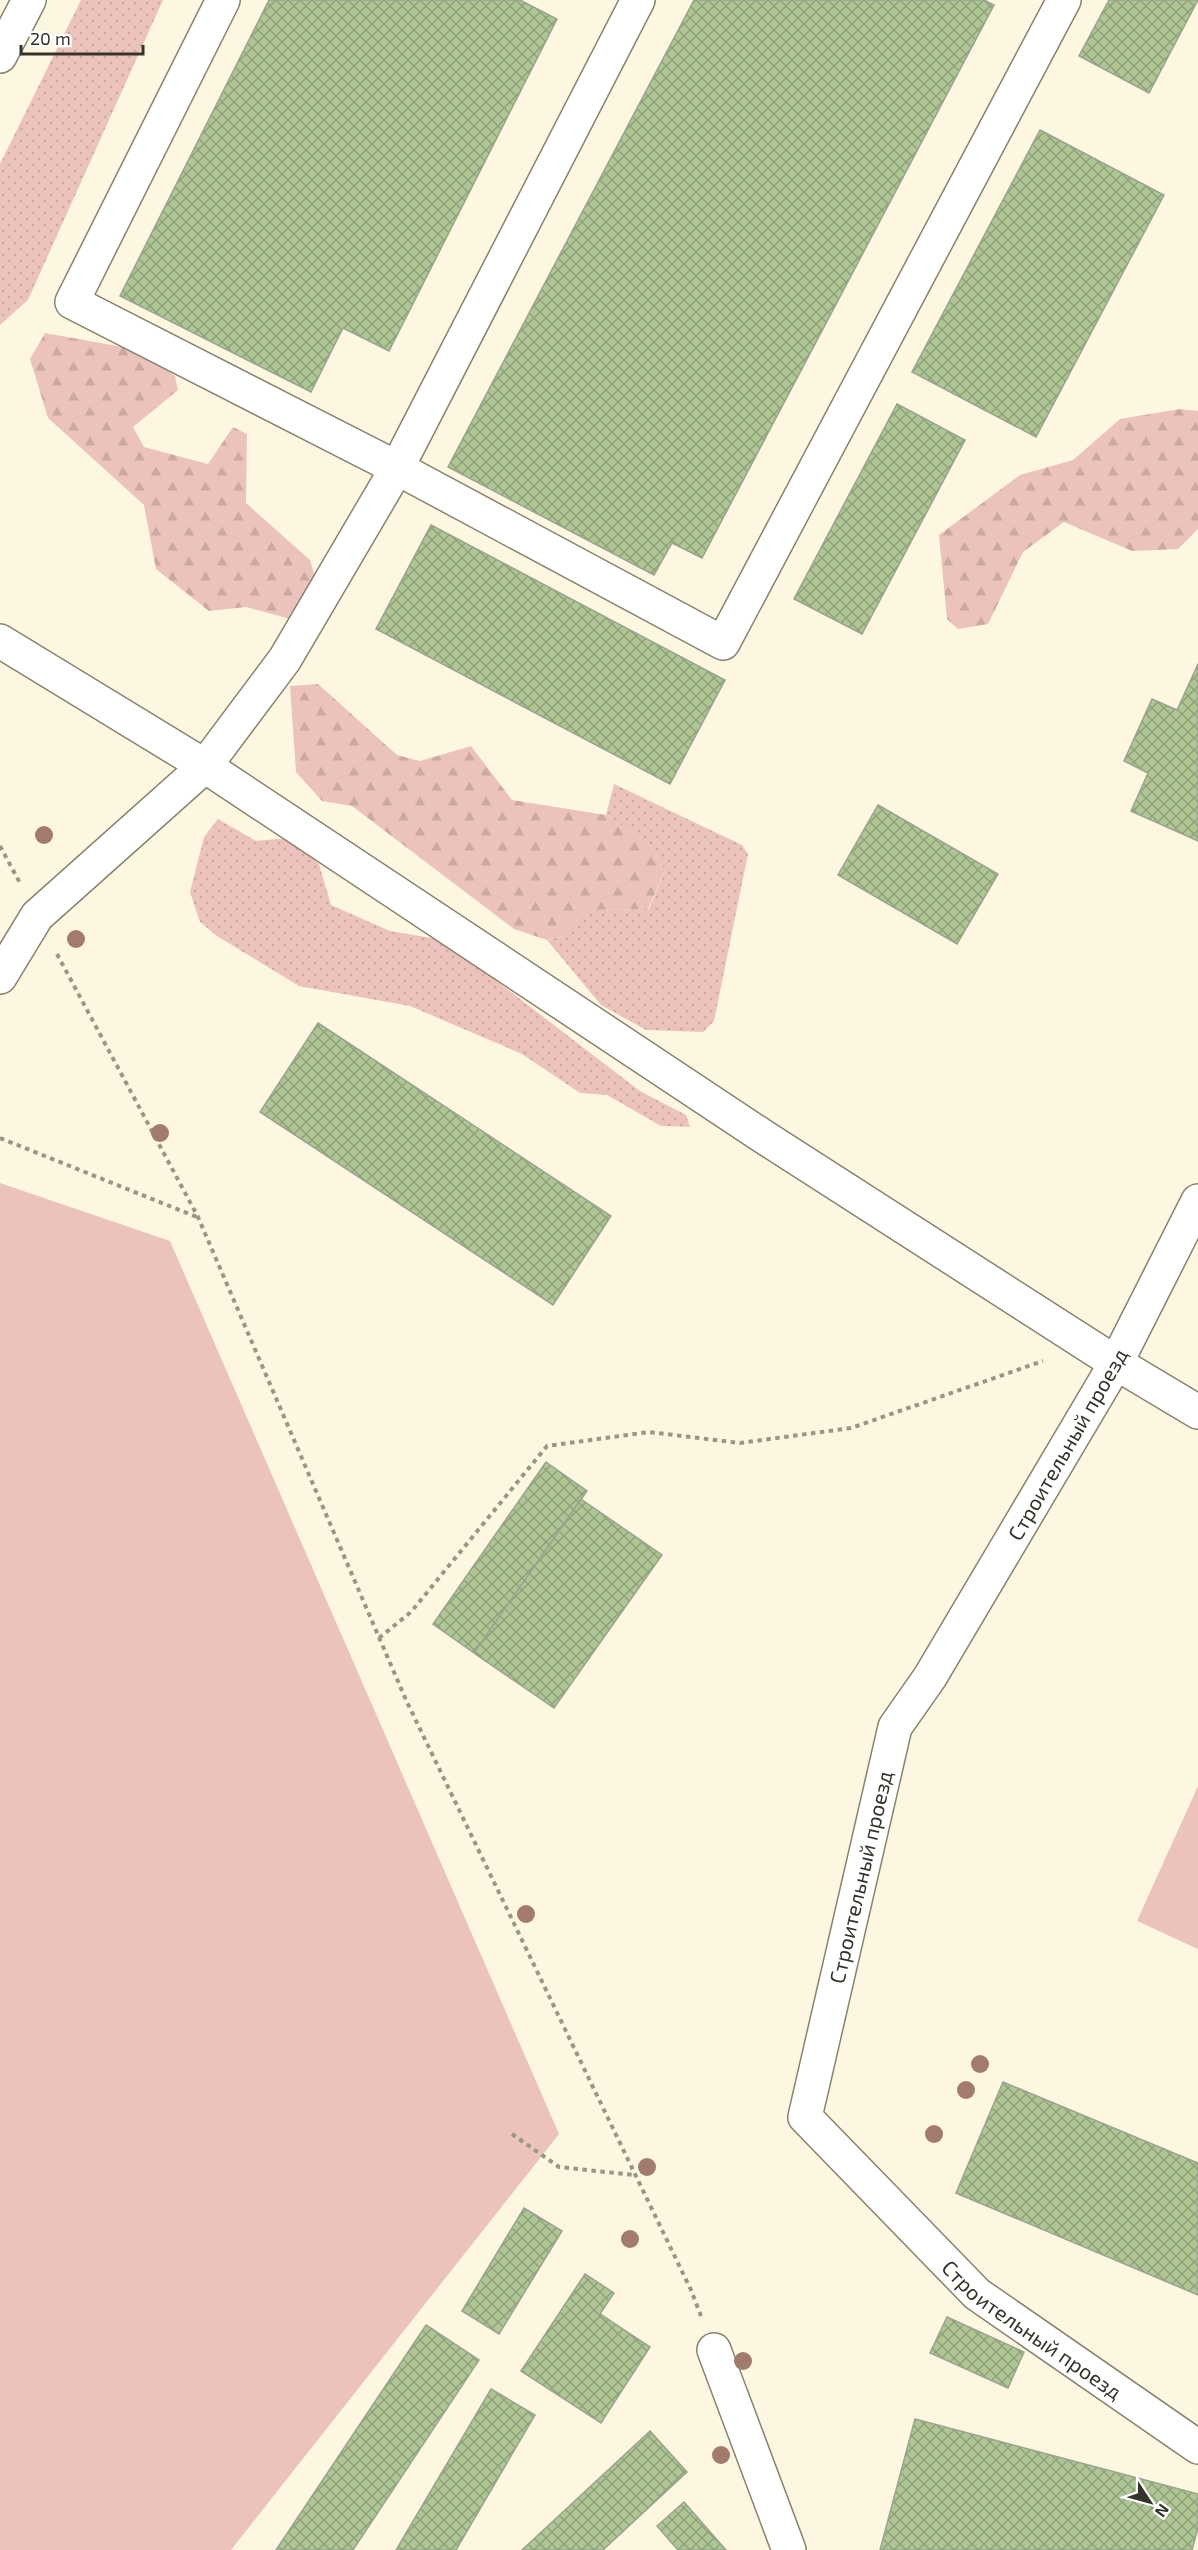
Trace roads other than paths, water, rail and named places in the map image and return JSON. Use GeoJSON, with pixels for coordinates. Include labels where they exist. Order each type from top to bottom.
{"type":"FeatureCollection","features":[{"type":"Feature","properties":{"kind":"street"},"geometry":{"type":"LineString","coordinates":[[0,56],[29,0]]}},
{"type":"Feature","properties":{"kind":"street"},"geometry":{"type":"LineString","coordinates":[[223,0],[72,302],[397,468],[723,643],[1064,0]]}},
{"type":"Feature","properties":{"kind":"street"},"geometry":{"type":"LineString","coordinates":[[0,976],[37,916],[205,766],[285,659],[397,468],[638,0]]}},
{"type":"Feature","properties":{"kind":"street"},"geometry":{"type":"LineString","coordinates":[[0,641],[205,766],[764,1137],[1103,1355],[1198,1412]]}},
{"type":"Feature","properties":{"kind":"street","name":"Строительный проезд"},"geometry":{"type":"LineString","coordinates":[[1198,1201],[1103,1355],[930,1677],[895,1727],[805,2117],[977,2294],[1198,2447]]}},
{"type":"Feature","properties":{"kind":"street"},"geometry":{"type":"LineString","coordinates":[[714,2350],[789,2550]]}}]}
